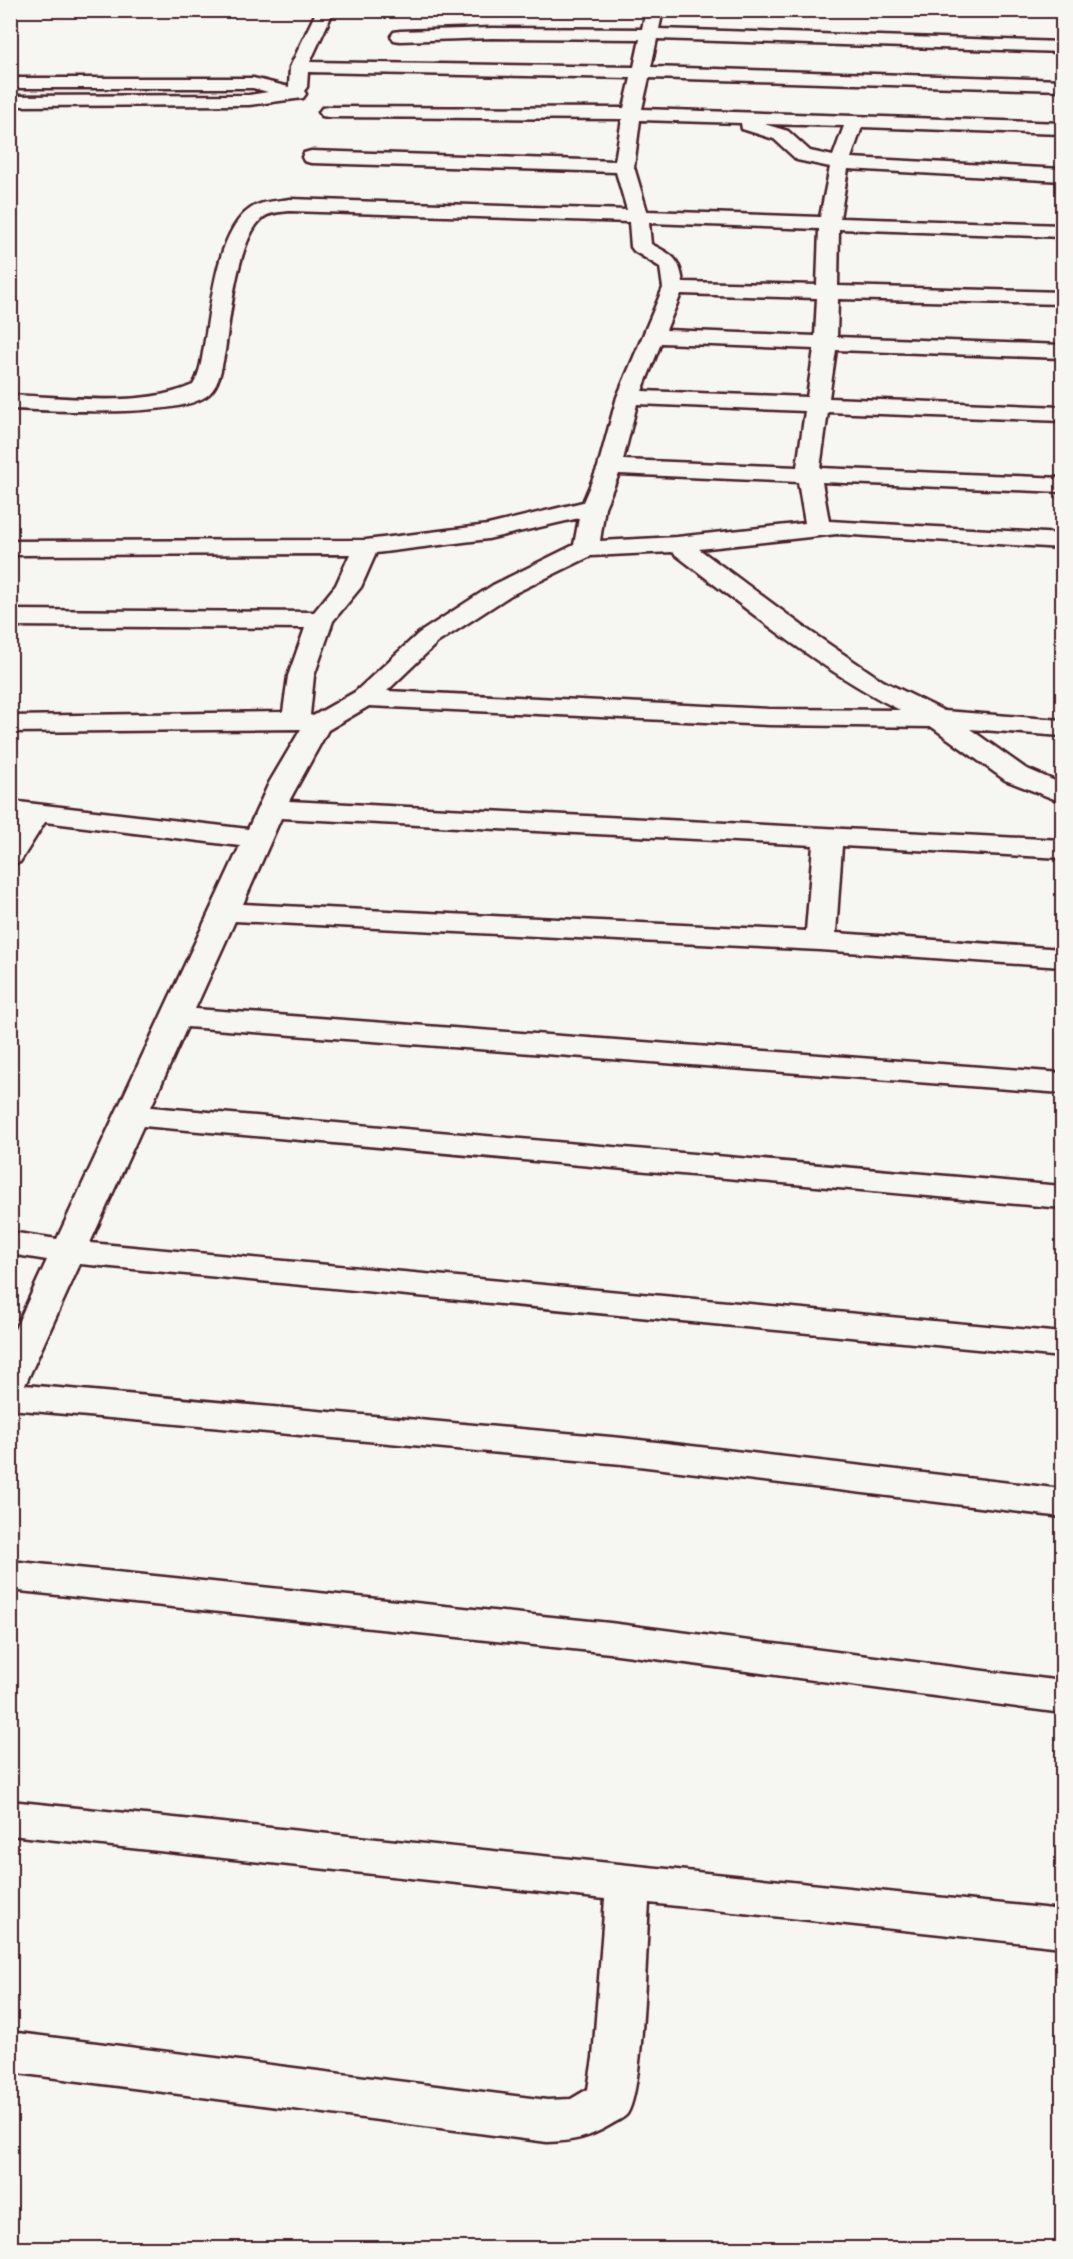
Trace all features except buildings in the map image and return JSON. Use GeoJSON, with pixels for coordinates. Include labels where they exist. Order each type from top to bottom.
{"type":"FeatureCollection","features":[{"type":"Feature","properties":{"kind":"street"},"geometry":{"type":"LineString","coordinates":[[326,10],[299,67],[297,104],[328,112],[713,116],[833,108],[855,121],[1062,128]]}},
{"type":"Feature","properties":{"kind":"street"},"geometry":{"type":"LineString","coordinates":[[480,71],[497,10]]}},
{"type":"Feature","properties":{"kind":"street"},"geometry":{"type":"LineString","coordinates":[[586,549],[593,507],[610,466],[628,397],[672,288],[670,266],[664,259],[641,247],[639,218],[624,167],[632,114],[655,10]]}},
{"type":"Feature","properties":{"kind":"street"},"geometry":{"type":"LineString","coordinates":[[400,36],[492,33],[650,34],[1062,47]]}},
{"type":"Feature","properties":{"kind":"street"},"geometry":{"type":"LineString","coordinates":[[833,108],[836,77],[835,40]]}},
{"type":"Feature","properties":{"kind":"street"},"geometry":{"type":"LineString","coordinates":[[959,42],[969,83],[971,124]]}},
{"type":"Feature","properties":{"kind":"street"},"geometry":{"type":"LineString","coordinates":[[299,67],[836,77],[1062,85]]}},
{"type":"Feature","properties":{"kind":"street"},"geometry":{"type":"LineString","coordinates":[[10,83],[253,82],[297,94]]}},
{"type":"Feature","properties":{"kind":"street"},"geometry":{"type":"LineString","coordinates":[[10,101],[249,100],[297,94]]}},
{"type":"Feature","properties":{"kind":"street"},"geometry":{"type":"LineString","coordinates":[[297,189],[328,112]]}},
{"type":"Feature","properties":{"kind":"street"},"geometry":{"type":"LineString","coordinates":[[430,112],[434,145]]}},
{"type":"Feature","properties":{"kind":"street"},"geometry":{"type":"LineString","coordinates":[[713,116],[775,132],[804,156],[840,163],[1062,175]]}},
{"type":"Feature","properties":{"kind":"street"},"geometry":{"type":"LineString","coordinates":[[818,529],[808,473],[826,341],[829,223],[840,163],[855,121]]}},
{"type":"Feature","properties":{"kind":"street"},"geometry":{"type":"LineString","coordinates":[[317,142],[434,145],[624,167]]}},
{"type":"Feature","properties":{"kind":"street"},"geometry":{"type":"LineString","coordinates":[[10,402],[145,403],[183,397],[202,389],[208,379],[217,316],[234,248],[247,221],[257,212],[297,189],[639,218],[1062,231]]}},
{"type":"Feature","properties":{"kind":"street"},"geometry":{"type":"LineString","coordinates":[[672,288],[1062,298]]}},
{"type":"Feature","properties":{"kind":"street"},"geometry":{"type":"LineString","coordinates":[[654,336],[1062,352]]}},
{"type":"Feature","properties":{"kind":"street"},"geometry":{"type":"LineString","coordinates":[[628,397],[1062,414]]}},
{"type":"Feature","properties":{"kind":"street"},"geometry":{"type":"LineString","coordinates":[[610,466],[1062,485]]}},
{"type":"Feature","properties":{"kind":"street"},"geometry":{"type":"LineString","coordinates":[[10,549],[366,547],[488,532],[593,507]]}},
{"type":"Feature","properties":{"kind":"street"},"geometry":{"type":"LineString","coordinates":[[10,724],[307,723],[364,698],[428,638],[502,590],[586,549],[677,544],[837,527],[1062,541]]}},
{"type":"Feature","properties":{"kind":"street"},"geometry":{"type":"LineString","coordinates":[[677,544],[874,687],[939,719],[1015,774],[1062,794]]}},
{"type":"Feature","properties":{"kind":"street"},"geometry":{"type":"LineString","coordinates":[[10,1380],[283,783],[307,723],[301,676],[321,621],[348,586],[366,547]]}},
{"type":"Feature","properties":{"kind":"street"},"geometry":{"type":"LineString","coordinates":[[10,618],[321,621]]}},
{"type":"Feature","properties":{"kind":"street"},"geometry":{"type":"LineString","coordinates":[[364,698],[769,717],[939,719],[1062,728]]}},
{"type":"Feature","properties":{"kind":"street"},"geometry":{"type":"LineString","coordinates":[[271,809],[1062,849]]}},
{"type":"Feature","properties":{"kind":"street"},"geometry":{"type":"LineString","coordinates":[[10,856],[23,810],[257,839]]}},
{"type":"Feature","properties":{"kind":"street"},"geometry":{"type":"LineString","coordinates":[[820,941],[828,837]]}},
{"type":"Feature","properties":{"kind":"street"},"geometry":{"type":"LineString","coordinates":[[224,912],[820,941],[1062,957]]}},
{"type":"Feature","properties":{"kind":"street"},"geometry":{"type":"LineString","coordinates":[[176,1017],[1062,1083]]}},
{"type":"Feature","properties":{"kind":"street"},"geometry":{"type":"LineString","coordinates":[[132,1115],[1062,1197]]}},
{"type":"Feature","properties":{"kind":"street"},"geometry":{"type":"LineString","coordinates":[[10,1243],[69,1252],[1062,1346]]}},
{"type":"Feature","properties":{"kind":"street"},"geometry":{"type":"LineString","coordinates":[[10,1396],[622,1451],[1062,1503]]}},
{"type":"Feature","properties":{"kind":"street"},"geometry":{"type":"LineString","coordinates":[[10,1575],[610,1638],[1062,1697]]}},
{"type":"Feature","properties":{"kind":"street"},"geometry":{"type":"LineString","coordinates":[[10,1818],[1062,1929]]}},
{"type":"Feature","properties":{"kind":"street"},"geometry":{"type":"LineString","coordinates":[[10,2052],[547,2121],[577,2120],[610,2101],[616,2058],[628,1883]]}}]}
